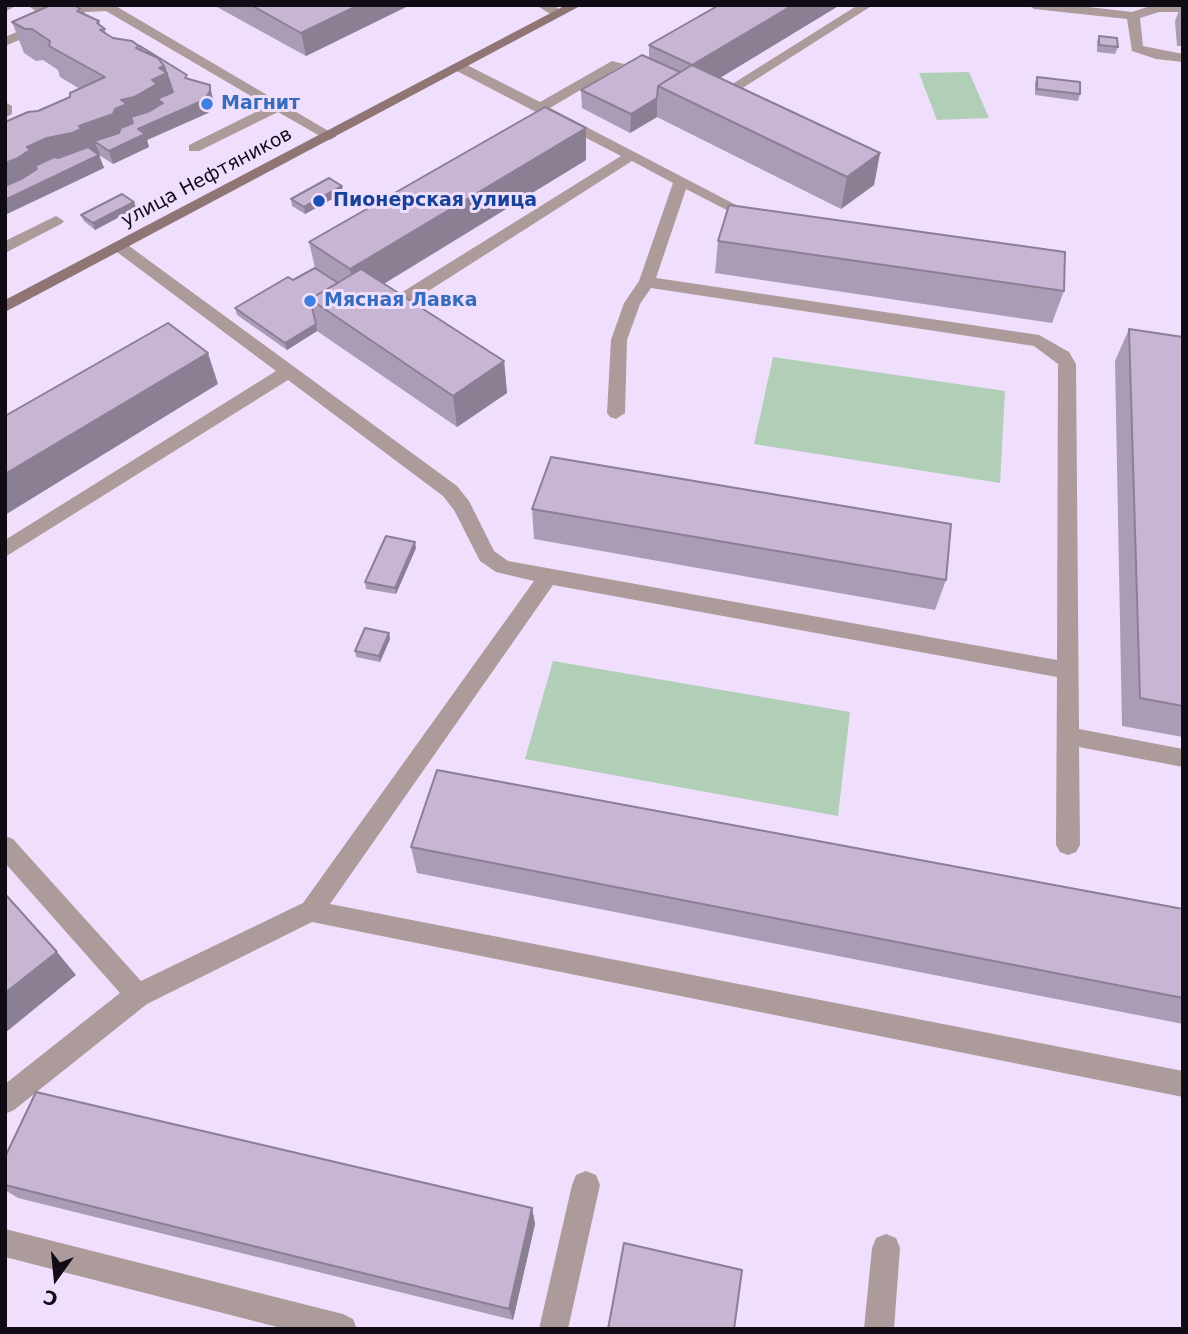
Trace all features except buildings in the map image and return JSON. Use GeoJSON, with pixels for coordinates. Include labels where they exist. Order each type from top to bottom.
{"type":"FeatureCollection","features":[{"type":"Feature","properties":{"kind":"main road","name":"улица Нефтяников"},"geometry":{"type":"LineString","coordinates":[[5,307],[576,5]]}},
{"type":"Feature","properties":{"kind":"lane"},"geometry":{"type":"LineString","coordinates":[[5,8],[11,5]]}},
{"type":"Feature","properties":{"kind":"lane"},"geometry":{"type":"LineString","coordinates":[[33,5],[57,20]]}},
{"type":"Feature","properties":{"kind":"lane"},"geometry":{"type":"LineString","coordinates":[[542,5],[560,14]]}},
{"type":"Feature","properties":{"kind":"lane"},"geometry":{"type":"LineString","coordinates":[[725,93],[867,5]]}},
{"type":"Feature","properties":{"kind":"lane"},"geometry":{"type":"LineString","coordinates":[[1034,5],[1133,16],[1158,8],[1183,8]]}},
{"type":"Feature","properties":{"kind":"lane"},"geometry":{"type":"LineString","coordinates":[[5,42],[93,6],[108,7],[330,136]]}},
{"type":"Feature","properties":{"kind":"lane"},"geometry":{"type":"LineString","coordinates":[[1133,16],[1137,48],[1156,55],[1183,58]]}},
{"type":"Feature","properties":{"kind":"lane"},"geometry":{"type":"LineString","coordinates":[[540,108],[617,64]]}},
{"type":"Feature","properties":{"kind":"lane"},"geometry":{"type":"LineString","coordinates":[[460,67],[757,220]]}},
{"type":"Feature","properties":{"kind":"lane"},"geometry":{"type":"LineString","coordinates":[[5,106],[5,114]]}},
{"type":"Feature","properties":{"kind":"lane"},"geometry":{"type":"LineString","coordinates":[[194,148],[279,106]]}},
{"type":"Feature","properties":{"kind":"lane"},"geometry":{"type":"LineString","coordinates":[[402,300],[632,155]]}},
{"type":"Feature","properties":{"kind":"lane"},"geometry":{"type":"LineString","coordinates":[[616,414],[619,340],[632,303],[647,282],[681,181]]}},
{"type":"Feature","properties":{"kind":"lane"},"geometry":{"type":"LineString","coordinates":[[5,248],[57,221]]}},
{"type":"Feature","properties":{"kind":"lane"},"geometry":{"type":"LineString","coordinates":[[119,246],[450,491],[462,506],[487,556],[503,567],[1066,670]]}},
{"type":"Feature","properties":{"kind":"lane"},"geometry":{"type":"LineString","coordinates":[[647,282],[1039,341],[1063,356],[1067,365],[1068,845]]}},
{"type":"Feature","properties":{"kind":"lane"},"geometry":{"type":"LineString","coordinates":[[5,550],[289,371]]}},
{"type":"Feature","properties":{"kind":"lane"},"geometry":{"type":"LineString","coordinates":[[5,1101],[138,995],[311,911],[548,576]]}},
{"type":"Feature","properties":{"kind":"lane"},"geometry":{"type":"LineString","coordinates":[[1067,736],[1183,758]]}},
{"type":"Feature","properties":{"kind":"lane"},"geometry":{"type":"LineString","coordinates":[[5,846],[138,995]]}},
{"type":"Feature","properties":{"kind":"lane"},"geometry":{"type":"LineString","coordinates":[[311,911],[1183,1084]]}},
{"type":"Feature","properties":{"kind":"lane"},"geometry":{"type":"LineString","coordinates":[[553,1329],[586,1185]]}},
{"type":"Feature","properties":{"kind":"lane"},"geometry":{"type":"LineString","coordinates":[[5,1243],[343,1329]]}},
{"type":"Feature","properties":{"kind":"lane"},"geometry":{"type":"LineString","coordinates":[[880,1329],[886,1248]]}},
{"type":"Feature","properties":{"kind":"green space"},"geometry":{"type":"Polygon","coordinates":[[[969,72],[989,118],[937,120],[919,73],[969,72]]]}},
{"type":"Feature","properties":{"kind":"green space"},"geometry":{"type":"Polygon","coordinates":[[[773,357],[1005,391],[1000,483],[754,444],[773,357]]]}},
{"type":"Feature","properties":{"kind":"green space"},"geometry":{"type":"Polygon","coordinates":[[[553,661],[850,712],[838,816],[525,759],[553,661]]]}},
{"type":"Feature","properties":{"kind":"place","name":"Магнит"},"geometry":{"type":"Point","coordinates":[207,104]}},
{"type":"Feature","properties":{"kind":"place","name":"Пионерская улица"},"geometry":{"type":"Point","coordinates":[319,201]}},
{"type":"Feature","properties":{"kind":"place","name":"Мясная Лавка"},"geometry":{"type":"Point","coordinates":[310,301]}}]}
